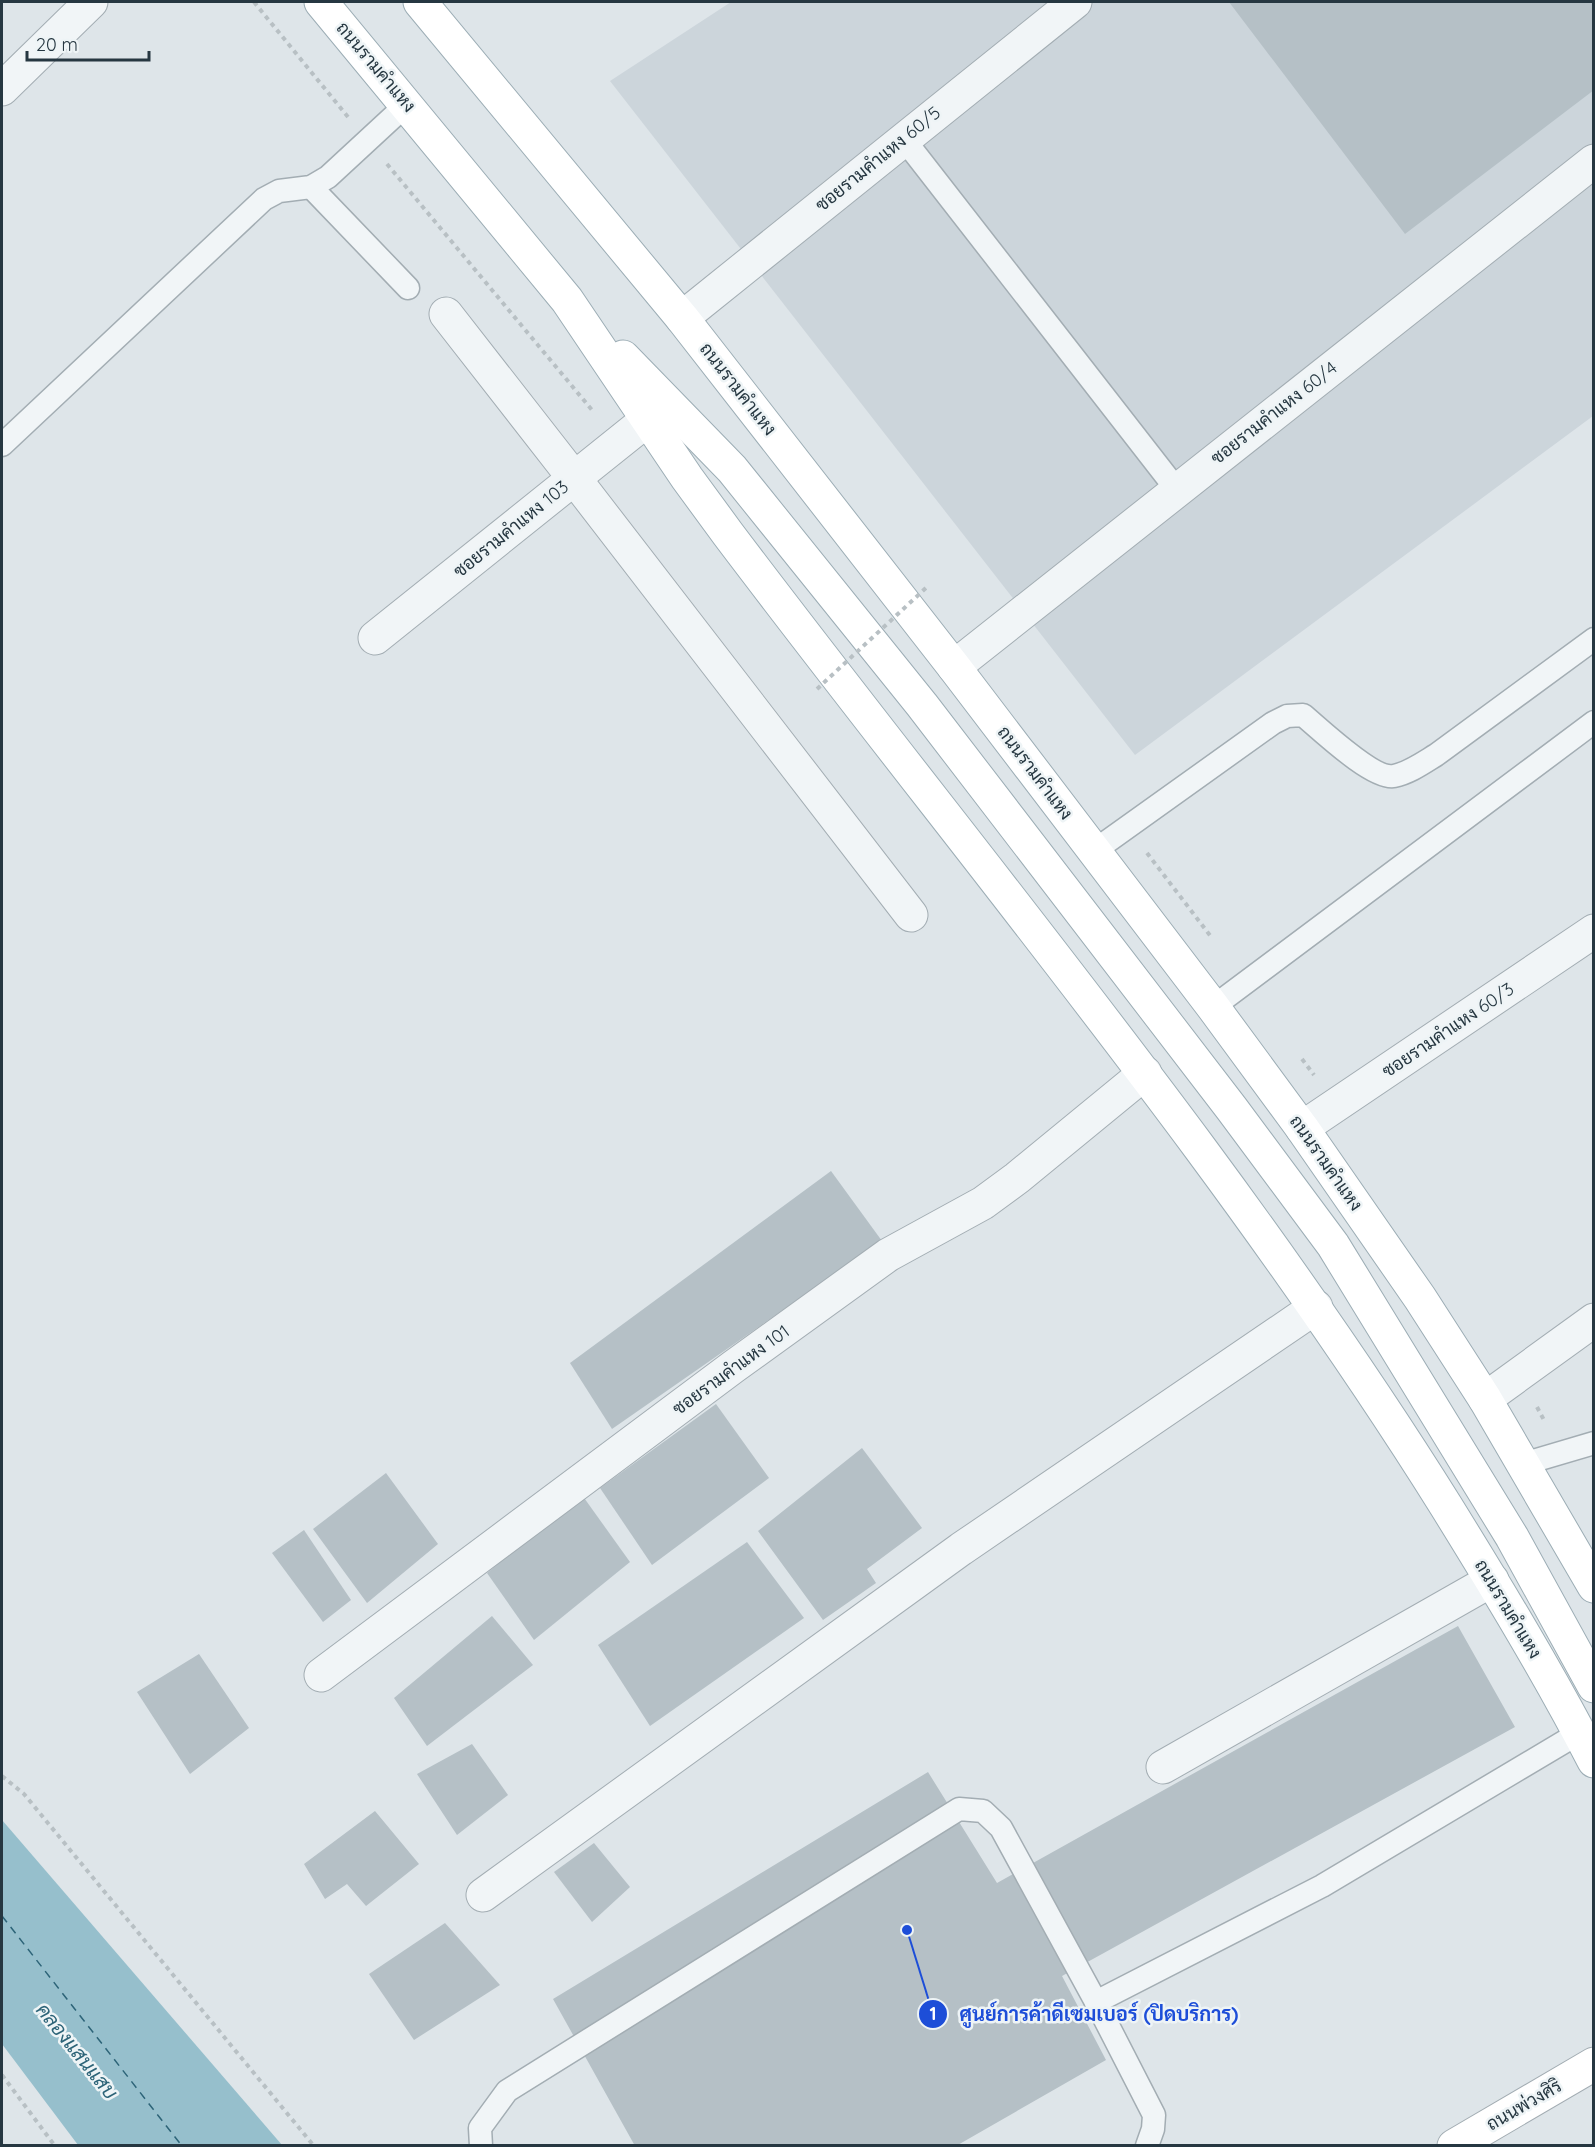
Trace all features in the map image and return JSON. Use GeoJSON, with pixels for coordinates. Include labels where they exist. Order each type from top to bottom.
{"type":"FeatureCollection","features":[{"type":"Feature","properties":{"kind":"main road","name":"ถนนรามคำแหง"},"geometry":{"type":"LineString","coordinates":[[321,2],[567,300],[732,469],[922,705],[1232,1108],[1333,1245],[1512,1537],[1593,1686]]}},
{"type":"Feature","properties":{"kind":"main road","name":"ถนนรามคำแหง"},"geometry":{"type":"LineString","coordinates":[[420,2],[682,318],[954,667],[1213,1007],[1302,1128],[1420,1298],[1485,1399],[1593,1586]]}},
{"type":"Feature","properties":{"kind":"main road","name":"ถนนรามคำแหง"},"geometry":{"type":"LineString","coordinates":[[567,300],[687,478],[777,598],[1145,1073],[1316,1308],[1376,1395],[1492,1580],[1586,1747]]}},
{"type":"Feature","properties":{"kind":"main road","name":"ถนนพ่วงศิริ"},"geometry":{"type":"LineString","coordinates":[[1454,2145],[1593,2064]]}},
{"type":"Feature","properties":{"kind":"street"},"geometry":{"type":"LineString","coordinates":[[2,88],[91,2]]}},
{"type":"Feature","properties":{"kind":"street","name":"ซอยรามคำแหง 60/5"},"geometry":{"type":"LineString","coordinates":[[682,318],[1075,2]]}},
{"type":"Feature","properties":{"kind":"street","name":"ซอยรามคำแหง 60/4"},"geometry":{"type":"LineString","coordinates":[[954,667],[1593,161]]}},
{"type":"Feature","properties":{"kind":"street"},"geometry":{"type":"LineString","coordinates":[[446,314],[911,915]]}},
{"type":"Feature","properties":{"kind":"street","name":"ซอยรามคำแหง 103"},"geometry":{"type":"LineString","coordinates":[[375,638],[647,420]]}},
{"type":"Feature","properties":{"kind":"street","name":"ซอยรามคำแหง 60/3"},"geometry":{"type":"LineString","coordinates":[[1302,1128],[1593,931]]}},
{"type":"Feature","properties":{"kind":"street","name":"ซอยรามคำแหง 101"},"geometry":{"type":"LineString","coordinates":[[321,1675],[734,1367],[879,1262],[983,1203],[1145,1073]]}},
{"type":"Feature","properties":{"kind":"street"},"geometry":{"type":"LineString","coordinates":[[483,1895],[961,1548],[1316,1308]]}},
{"type":"Feature","properties":{"kind":"street"},"geometry":{"type":"LineString","coordinates":[[1485,1399],[1593,1320]]}},
{"type":"Feature","properties":{"kind":"street"},"geometry":{"type":"LineString","coordinates":[[1163,1767],[1492,1580]]}},
{"type":"Feature","properties":{"kind":"lane"},"geometry":{"type":"LineString","coordinates":[[2,445],[264,199],[279,191],[311,186],[328,177],[407,104]]}},
{"type":"Feature","properties":{"kind":"lane"},"geometry":{"type":"LineString","coordinates":[[903,138],[1177,490]]}},
{"type":"Feature","properties":{"kind":"lane"},"geometry":{"type":"LineString","coordinates":[[311,186],[408,288]]}},
{"type":"Feature","properties":{"kind":"lane"},"geometry":{"type":"LineString","coordinates":[[1094,851],[1273,723],[1287,716],[1303,715],[1368,768],[1392,777],[1413,769],[1436,755],[1593,639]]}},
{"type":"Feature","properties":{"kind":"lane"},"geometry":{"type":"LineString","coordinates":[[1213,1007],[1593,722]]}},
{"type":"Feature","properties":{"kind":"lane"},"geometry":{"type":"LineString","coordinates":[[1523,1464],[1593,1443]]}},
{"type":"Feature","properties":{"kind":"lane"},"geometry":{"type":"LineString","coordinates":[[1096,2002],[1586,1747]]}},
{"type":"Feature","properties":{"kind":"lane"},"geometry":{"type":"LineString","coordinates":[[481,2145],[480,2128],[507,2091],[959,1809],[983,1811],[1001,1828],[1096,2002],[1154,2115],[1154,2129],[1147,2145]]}},
{"type":"Feature","properties":{"kind":"path"},"geometry":{"type":"LineString","coordinates":[[254,2],[619,442]]}},
{"type":"Feature","properties":{"kind":"path"},"geometry":{"type":"LineString","coordinates":[[815,691],[928,586]]}},
{"type":"Feature","properties":{"kind":"path"},"geometry":{"type":"LineString","coordinates":[[2,1776],[24,1794],[314,2145]]}},
{"type":"Feature","properties":{"kind":"path"},"geometry":{"type":"LineString","coordinates":[[2,2075],[55,2145]]}},
{"type":"Feature","properties":{"kind":"shaded area"},"geometry":{"type":"Polygon","coordinates":[[[731,2],[1593,2],[1593,416],[1135,755],[610,81],[731,2]]]}},
{"type":"Feature","properties":{"kind":"water","name":"คลองแสนแสบ"},"geometry":{"type":"Polygon","coordinates":[[[2,1820],[282,2145],[78,2145],[2,2044],[2,1820]]]}},
{"type":"Feature","properties":{"kind":"building"},"geometry":{"type":"Polygon","coordinates":[[[1229,2],[1594,2],[1594,90],[1405,234],[1229,2]]]}},
{"type":"Feature","properties":{"kind":"building"},"geometry":{"type":"Polygon","coordinates":[[[831,1171],[882,1241],[612,1429],[570,1363],[831,1171]]]}},
{"type":"Feature","properties":{"kind":"building"},"geometry":{"type":"Polygon","coordinates":[[[716,1404],[769,1478],[652,1565],[600,1488],[716,1404]]]}},
{"type":"Feature","properties":{"kind":"building"},"geometry":{"type":"Polygon","coordinates":[[[862,1448],[922,1528],[867,1569],[876,1583],[823,1620],[758,1531],[862,1448]]]}},
{"type":"Feature","properties":{"kind":"building"},"geometry":{"type":"Polygon","coordinates":[[[386,1473],[438,1544],[367,1603],[313,1529],[386,1473]]]}},
{"type":"Feature","properties":{"kind":"building"},"geometry":{"type":"Polygon","coordinates":[[[582,1495],[630,1562],[534,1640],[487,1573],[582,1495]]]}},
{"type":"Feature","properties":{"kind":"building"},"geometry":{"type":"Polygon","coordinates":[[[304,1530],[351,1600],[323,1622],[272,1553],[304,1530]]]}},
{"type":"Feature","properties":{"kind":"building"},"geometry":{"type":"Polygon","coordinates":[[[747,1542],[804,1618],[650,1726],[598,1645],[747,1542]]]}},
{"type":"Feature","properties":{"kind":"building"},"geometry":{"type":"Polygon","coordinates":[[[492,1616],[533,1665],[427,1746],[394,1698],[492,1616]]]}},
{"type":"Feature","properties":{"kind":"building"},"geometry":{"type":"Polygon","coordinates":[[[1458,1626],[1515,1727],[1062,1976],[1106,2060],[956,2146],[635,2146],[553,1999],[928,1772],[997,1883],[1458,1626]]]}},
{"type":"Feature","properties":{"kind":"building"},"geometry":{"type":"Polygon","coordinates":[[[199,1654],[249,1728],[190,1774],[137,1692],[199,1654]]]}},
{"type":"Feature","properties":{"kind":"building"},"geometry":{"type":"Polygon","coordinates":[[[472,1744],[508,1795],[457,1835],[417,1774],[472,1744]]]}},
{"type":"Feature","properties":{"kind":"building"},"geometry":{"type":"Polygon","coordinates":[[[375,1811],[419,1864],[366,1906],[347,1884],[325,1899],[304,1864],[375,1811]]]}},
{"type":"Feature","properties":{"kind":"building"},"geometry":{"type":"Polygon","coordinates":[[[594,1843],[630,1887],[592,1922],[554,1872],[594,1843]]]}},
{"type":"Feature","properties":{"kind":"building"},"geometry":{"type":"Polygon","coordinates":[[[445,1923],[500,1985],[414,2040],[369,1974],[445,1923]]]}},
{"type":"Feature","properties":{"kind":"ferry route"},"geometry":{"type":"LineString","coordinates":[[2,1916],[182,2146]]}},
{"type":"Feature","properties":{"kind":"place","name":"ศูนย์การค้าดีเซมเบอร์ (ปิดบริการ)"},"geometry":{"type":"Point","coordinates":[907,1930]}}]}
